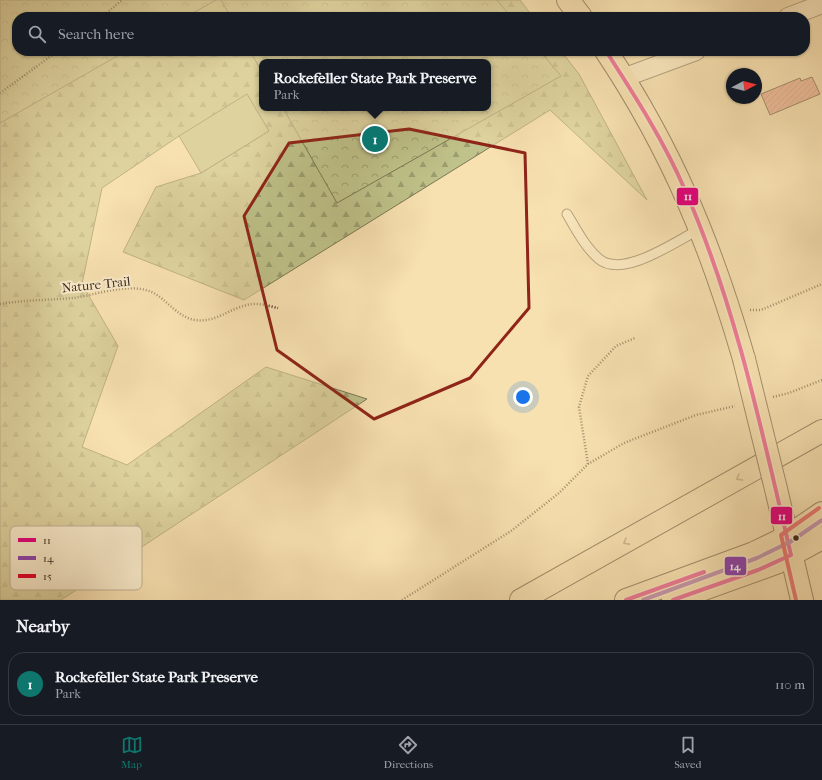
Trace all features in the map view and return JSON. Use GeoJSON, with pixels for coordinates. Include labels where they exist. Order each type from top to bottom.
{"type":"FeatureCollection","features":[{"type":"Feature","properties":{"kind":"main road"},"geometry":{"type":"LineString","coordinates":[[568,0],[577,12]]}},
{"type":"Feature","properties":{"kind":"main road"},"geometry":{"type":"LineString","coordinates":[[609,56],[653,128],[675,170],[701,229],[730,311],[744,359],[801,595]]}},
{"type":"Feature","properties":{"kind":"main road"},"geometry":{"type":"LineString","coordinates":[[521,600],[822,431]]}},
{"type":"Feature","properties":{"kind":"main road"},"geometry":{"type":"LineString","coordinates":[[672,600],[758,570],[789,546],[822,513]]}},
{"type":"Feature","properties":{"kind":"main road"},"geometry":{"type":"LineString","coordinates":[[626,600],[737,560],[822,538]]}},
{"type":"Feature","properties":{"kind":"street"},"geometry":{"type":"LineString","coordinates":[[801,12],[822,4]]}},
{"type":"Feature","properties":{"kind":"street"},"geometry":{"type":"LineString","coordinates":[[623,78],[682,56]]}},
{"type":"Feature","properties":{"kind":"lane"},"geometry":{"type":"LineString","coordinates":[[567,214],[592,252],[600,260],[612,264],[626,265],[635,263],[701,229]]}},
{"type":"Feature","properties":{"kind":"path"},"geometry":{"type":"LineString","coordinates":[[108,12],[122,0]]}},
{"type":"Feature","properties":{"kind":"path"},"geometry":{"type":"LineString","coordinates":[[0,93],[51,56]]}},
{"type":"Feature","properties":{"kind":"path"},"geometry":{"type":"LineString","coordinates":[[761,310],[822,284]]}},
{"type":"Feature","properties":{"kind":"path","name":"Nature Trail"},"geometry":{"type":"LineString","coordinates":[[0,304],[74,298],[101,292],[129,289],[148,291],[184,316],[196,320],[214,319],[248,304],[278,308]]}},
{"type":"Feature","properties":{"kind":"path"},"geometry":{"type":"LineString","coordinates":[[588,464],[579,407],[588,376],[616,346],[635,338]]}},
{"type":"Feature","properties":{"kind":"path"},"geometry":{"type":"LineString","coordinates":[[766,398],[789,393],[822,380]]}},
{"type":"Feature","properties":{"kind":"path"},"geometry":{"type":"LineString","coordinates":[[402,600],[511,531],[559,493],[588,464],[624,443],[664,426],[696,415],[743,404]]}},
{"type":"Feature","properties":{"kind":"highlighted area"},"geometry":{"type":"Polygon","coordinates":[[[409,129],[525,153],[529,308],[470,378],[374,419],[277,350],[244,216],[289,143],[409,129]]]}},
{"type":"Feature","properties":{"kind":"green space"},"geometry":{"type":"Polygon","coordinates":[[[0,0],[520,0],[529,12],[12,12],[12,56],[565,56],[579,74],[647,200],[550,110],[244,300],[123,252],[156,187],[201,173],[269,131],[179,136],[102,188],[82,284],[118,346],[82,447],[127,465],[266,367],[367,399],[142,547],[142,526],[10,526],[10,590],[76,590],[61,600],[0,600],[0,0]]]}},
{"type":"Feature","properties":{"kind":"green space"},"geometry":{"type":"Polygon","coordinates":[[[0,0],[216,0],[195,12],[12,12],[12,56],[117,56],[0,123],[0,0]]]}},
{"type":"Feature","properties":{"kind":"green space"},"geometry":{"type":"Polygon","coordinates":[[[221,0],[497,0],[507,12],[228,12],[221,0]]]}},
{"type":"Feature","properties":{"kind":"green space"},"geometry":{"type":"Polygon","coordinates":[[[253,56],[544,56],[561,76],[337,203],[285,111],[491,111],[491,59],[259,59],[259,67],[253,56]]]}},
{"type":"Feature","properties":{"kind":"green space"},"geometry":{"type":"Polygon","coordinates":[[[247,94],[269,131],[201,173],[179,136],[247,94]]]}},
{"type":"Feature","properties":{"kind":"building"},"geometry":{"type":"Polygon","coordinates":[[[812,77],[820,94],[770,115],[762,94],[800,78],[801,81],[812,77]]]}},
{"type":"Feature","properties":{"kind":"transit line","name":"11"},"geometry":{"type":"LineString","coordinates":[[609,56],[668,154],[703,234],[719,279],[746,370],[791,555],[758,570],[673,600]]}},
{"type":"Feature","properties":{"kind":"transit line","name":"15"},"geometry":{"type":"LineString","coordinates":[[796,600],[781,535],[819,508]]}},
{"type":"Feature","properties":{"kind":"transit line","name":"14"},"geometry":{"type":"LineString","coordinates":[[643,600],[757,558],[790,542],[822,520]]}},
{"type":"Feature","properties":{"kind":"transit line","name":"11"},"geometry":{"type":"LineString","coordinates":[[626,600],[704,572]]}},
{"type":"Feature","properties":{"kind":"place","name":"Rockefeller State Park Preserve"},"geometry":{"type":"Point","coordinates":[375,139]}}]}
